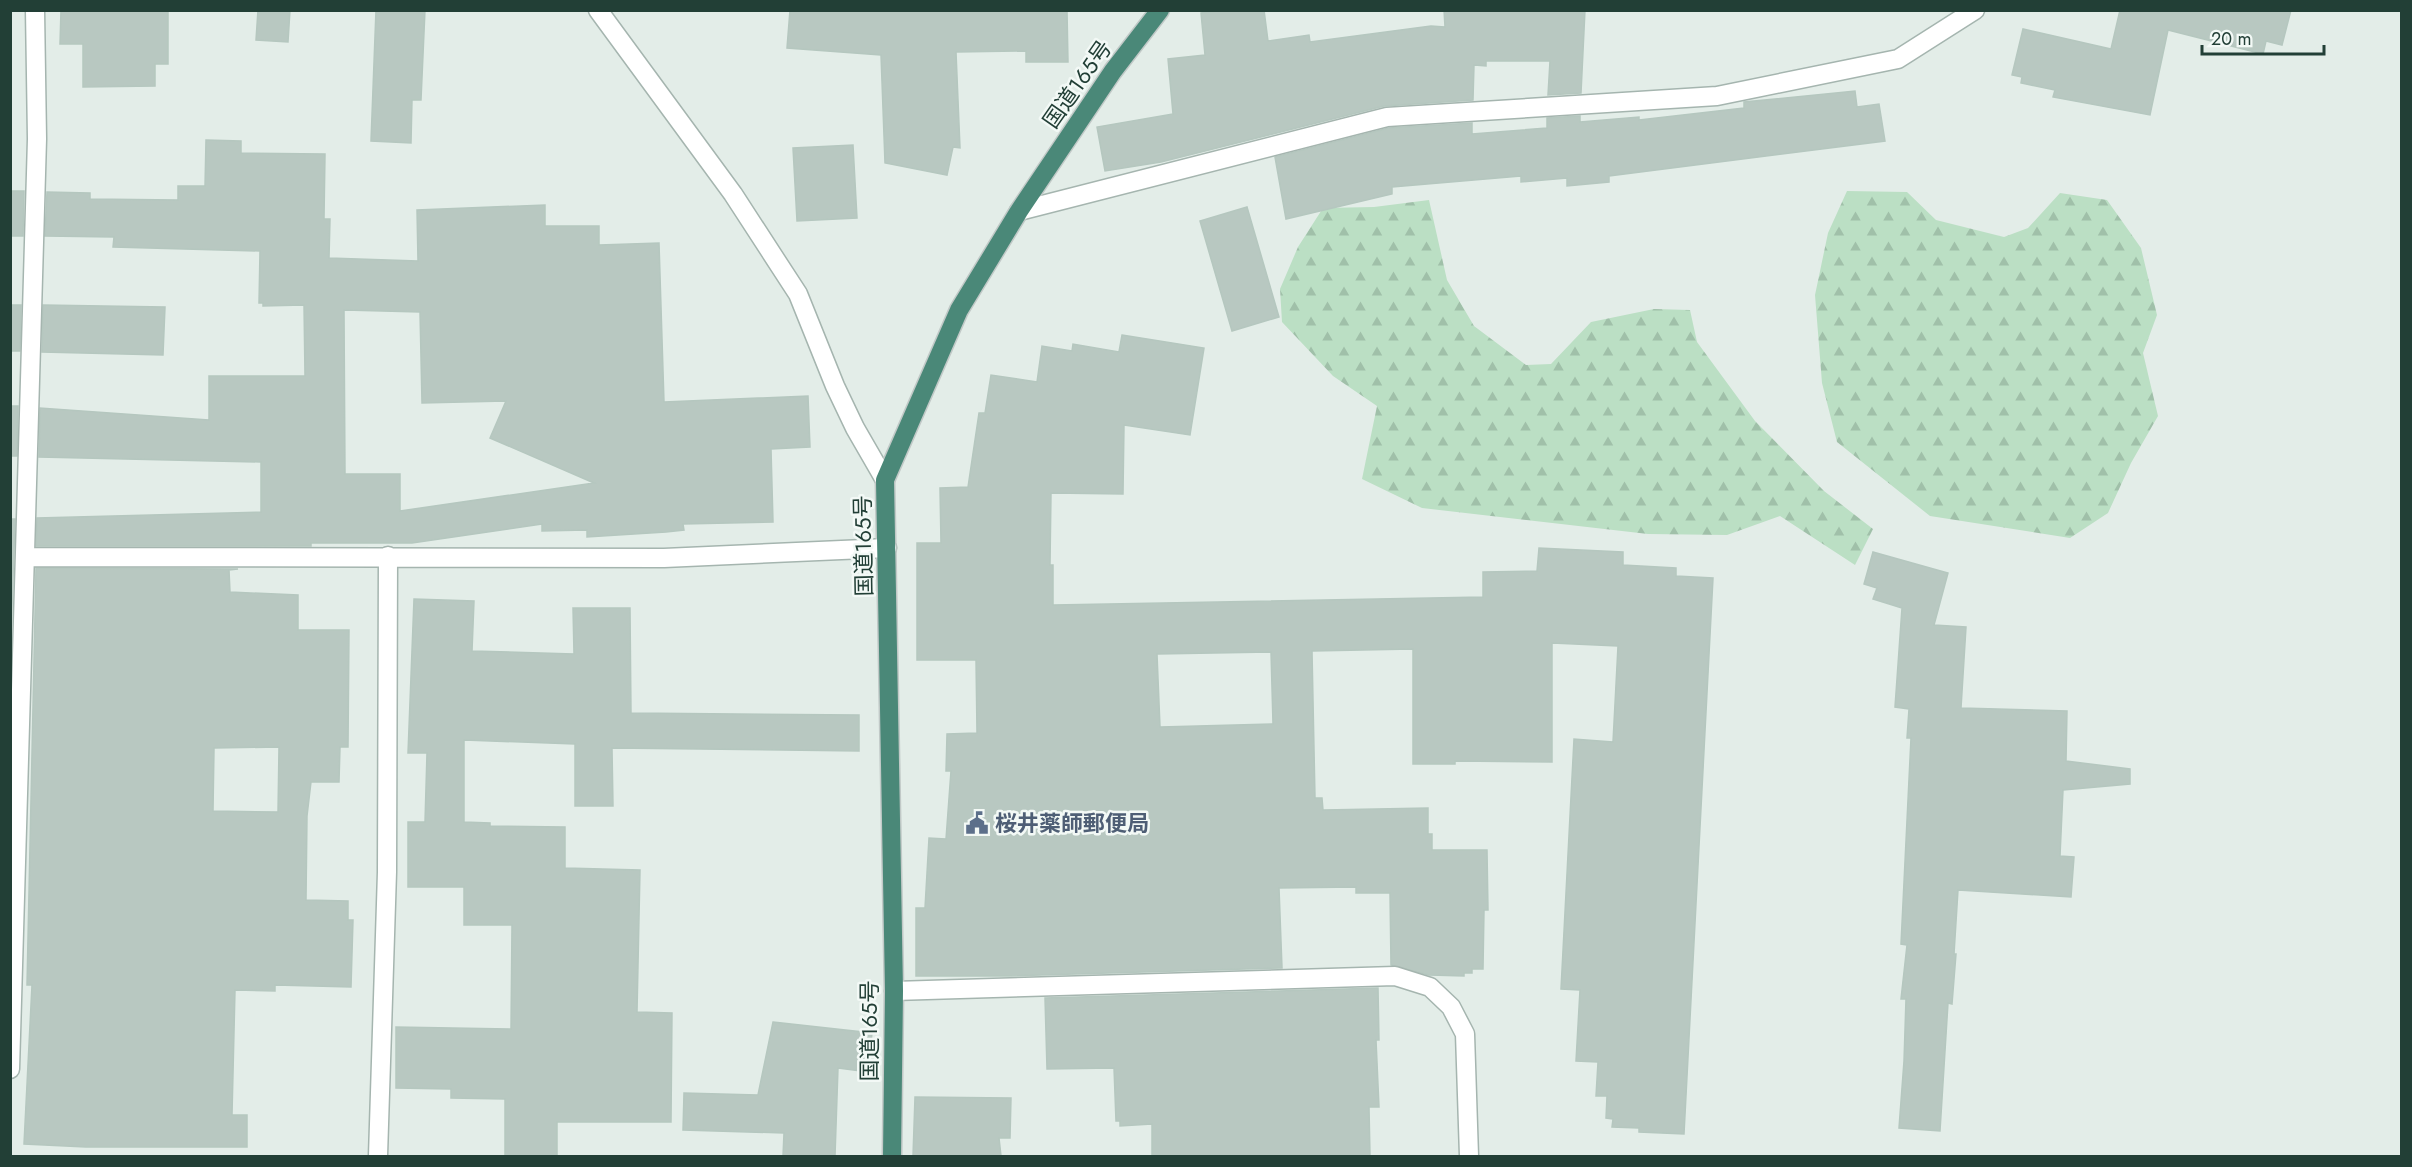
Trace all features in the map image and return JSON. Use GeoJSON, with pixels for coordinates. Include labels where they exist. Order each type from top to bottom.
{"type":"FeatureCollection","features":[{"type":"Feature","properties":{"kind":"highway","name":"国道165号"},"geometry":{"type":"LineString","coordinates":[[892,1156],[894,991],[885,480],[959,310],[1019,211],[1113,71],[1160,10]]}},
{"type":"Feature","properties":{"kind":"street"},"geometry":{"type":"LineString","coordinates":[[10,1069],[18,574],[26,557],[37,139],[35,10]]}},
{"type":"Feature","properties":{"kind":"street"},"geometry":{"type":"LineString","coordinates":[[598,10],[733,195],[798,294],[835,386],[855,428],[885,480]]}},
{"type":"Feature","properties":{"kind":"street"},"geometry":{"type":"LineString","coordinates":[[1019,211],[1387,117],[1716,96],[1898,60],[1975,10]]}},
{"type":"Feature","properties":{"kind":"street"},"geometry":{"type":"LineString","coordinates":[[26,557],[664,558],[887,548]]}},
{"type":"Feature","properties":{"kind":"street"},"geometry":{"type":"LineString","coordinates":[[378,1156],[387,872],[388,556]]}},
{"type":"Feature","properties":{"kind":"street"},"geometry":{"type":"LineString","coordinates":[[894,991],[1395,976],[1430,987],[1451,1007],[1465,1034],[1469,1156]]}},
{"type":"Feature","properties":{"kind":"green space"},"geometry":{"type":"Polygon","coordinates":[[[1847,191],[1907,192],[1936,220],[2004,237],[2028,228],[2060,193],[2107,200],[2141,248],[2157,315],[2143,353],[2158,416],[2131,463],[2108,513],[2070,538],[1930,516],[1837,442],[1822,383],[1815,295],[1828,233],[1847,191]]]}},
{"type":"Feature","properties":{"kind":"green space"},"geometry":{"type":"Polygon","coordinates":[[[1429,200],[1447,280],[1474,326],[1526,365],[1551,364],[1591,322],[1654,309],[1690,310],[1697,342],[1755,421],[1824,491],[1873,529],[1855,565],[1780,516],[1727,535],[1648,534],[1422,508],[1362,479],[1377,406],[1333,376],[1282,322],[1280,289],[1298,247],[1323,208],[1374,207],[1429,200]]]}},
{"type":"Feature","properties":{"kind":"building"},"geometry":{"type":"Polygon","coordinates":[[[61,10],[168,10],[168,64],[155,64],[155,86],[83,87],[83,44],[60,44],[61,10]]]}},
{"type":"Feature","properties":{"kind":"building"},"geometry":{"type":"Polygon","coordinates":[[[258,10],[290,10],[288,42],[256,40],[258,10]]]}},
{"type":"Feature","properties":{"kind":"building"},"geometry":{"type":"Polygon","coordinates":[[[376,10],[425,10],[421,100],[412,100],[411,143],[371,141],[376,10]]]}},
{"type":"Feature","properties":{"kind":"building"},"geometry":{"type":"Polygon","coordinates":[[[790,10],[1067,10],[1068,62],[1026,62],[1026,51],[956,52],[960,148],[953,147],[947,175],[885,163],[881,55],[787,48],[790,10]]]}},
{"type":"Feature","properties":{"kind":"building"},"geometry":{"type":"Polygon","coordinates":[[[1225,10],[1264,10],[1268,41],[1309,35],[1310,42],[1431,26],[1445,27],[1444,10],[1585,10],[1581,93],[1548,95],[1550,61],[1486,61],[1486,66],[1474,65],[1473,100],[1384,106],[1161,162],[1105,171],[1097,127],[1173,114],[1168,59],[1205,55],[1201,13],[1225,10]]]}},
{"type":"Feature","properties":{"kind":"building"},"geometry":{"type":"Polygon","coordinates":[[[2120,10],[2291,10],[2282,45],[2266,41],[2263,54],[2168,30],[2150,115],[2053,97],[2055,90],[2021,83],[2022,77],[2012,75],[2023,29],[2111,49],[2120,10]]]}},
{"type":"Feature","properties":{"kind":"building"},"geometry":{"type":"Polygon","coordinates":[[[1855,91],[1857,107],[1879,104],[1885,141],[1609,176],[1609,182],[1567,186],[1567,178],[1521,182],[1521,176],[1392,187],[1392,194],[1286,219],[1275,157],[1389,128],[1472,123],[1472,134],[1547,128],[1547,118],[1580,116],[1580,122],[1639,117],[1639,120],[1744,108],[1744,102],[1855,91]]]}},
{"type":"Feature","properties":{"kind":"building"},"geometry":{"type":"Polygon","coordinates":[[[206,140],[241,141],[241,153],[325,154],[324,219],[330,219],[329,258],[418,261],[417,210],[545,205],[545,226],[599,226],[599,245],[659,243],[664,402],[808,396],[810,447],[771,449],[773,522],[683,524],[684,530],[587,537],[587,530],[542,531],[542,524],[412,543],[311,543],[311,546],[36,546],[37,518],[261,512],[261,462],[39,457],[40,408],[209,420],[209,376],[305,376],[304,305],[263,306],[263,303],[259,303],[260,251],[113,247],[114,237],[45,236],[47,192],[90,193],[90,199],[178,200],[178,186],[205,186],[206,140]],[[344,310],[345,474],[400,474],[400,511],[594,483],[490,438],[506,401],[422,403],[420,312],[344,310]]]}},
{"type":"Feature","properties":{"kind":"building"},"geometry":{"type":"Polygon","coordinates":[[[853,145],[857,218],[797,221],[793,148],[853,145]]]}},
{"type":"Feature","properties":{"kind":"building"},"geometry":{"type":"Polygon","coordinates":[[[10,191],[24,191],[23,236],[10,236],[10,191]]]}},
{"type":"Feature","properties":{"kind":"building"},"geometry":{"type":"Polygon","coordinates":[[[1247,207],[1279,317],[1232,331],[1200,221],[1247,207]]]}},
{"type":"Feature","properties":{"kind":"building"},"geometry":{"type":"Polygon","coordinates":[[[10,305],[21,305],[20,351],[10,351],[10,305]]]}},
{"type":"Feature","properties":{"kind":"building"},"geometry":{"type":"Polygon","coordinates":[[[43,305],[165,307],[163,355],[42,352],[43,305]]]}},
{"type":"Feature","properties":{"kind":"building"},"geometry":{"type":"Polygon","coordinates":[[[1122,335],[1204,348],[1190,435],[1124,425],[1123,494],[1051,493],[1050,565],[1053,565],[1053,605],[1483,597],[1483,572],[1537,571],[1539,548],[1623,552],[1623,565],[1676,568],[1676,576],[1713,578],[1684,1134],[1639,1132],[1639,1128],[1612,1127],[1613,1119],[1606,1118],[1607,1096],[1596,1096],[1598,1062],[1576,1061],[1580,990],[1561,989],[1574,739],[1613,742],[1618,646],[1552,643],[1552,762],[1455,761],[1455,764],[1413,764],[1413,649],[1312,651],[1315,798],[1322,798],[1323,810],[1428,808],[1428,834],[1432,834],[1432,850],[1487,850],[1488,910],[1484,910],[1483,969],[1472,969],[1472,973],[1464,973],[1464,976],[1429,975],[1391,965],[1390,893],[1356,893],[1356,887],[1279,888],[1282,968],[1009,976],[916,976],[916,908],[925,908],[929,838],[946,839],[951,771],[946,771],[947,734],[977,733],[976,660],[917,660],[917,543],[941,543],[940,488],[968,487],[979,413],[985,413],[991,375],[1037,382],[1042,346],[1072,351],[1073,344],[1119,352],[1122,335]],[[1271,652],[1157,654],[1160,727],[1273,724],[1271,652]]]}},
{"type":"Feature","properties":{"kind":"building"},"geometry":{"type":"Polygon","coordinates":[[[10,406],[18,406],[17,456],[10,456],[10,406]]]}},
{"type":"Feature","properties":{"kind":"building"},"geometry":{"type":"Polygon","coordinates":[[[10,519],[15,519],[10,664],[10,519]]]}},
{"type":"Feature","properties":{"kind":"building"},"geometry":{"type":"Polygon","coordinates":[[[1873,552],[1948,573],[1934,625],[1966,627],[1961,708],[2067,711],[2066,761],[2130,769],[2130,784],[2063,790],[2060,856],[2074,857],[2071,897],[1958,890],[1954,954],[1956,954],[1952,1004],[1948,1003],[1940,1131],[1899,1128],[1906,999],[1901,999],[1907,945],[1901,944],[1911,738],[1907,738],[1909,709],[1895,707],[1902,608],[1873,599],[1877,588],[1864,584],[1873,552]]]}},
{"type":"Feature","properties":{"kind":"building"},"geometry":{"type":"Polygon","coordinates":[[[36,568],[238,569],[229,570],[230,592],[298,595],[298,630],[349,630],[348,747],[340,747],[339,782],[311,782],[307,816],[306,900],[348,901],[348,920],[353,920],[351,987],[275,985],[275,991],[235,990],[232,1115],[247,1115],[247,1147],[86,1147],[24,1144],[32,985],[27,985],[36,568]],[[279,747],[214,748],[213,811],[278,812],[279,747]]]}},
{"type":"Feature","properties":{"kind":"building"},"geometry":{"type":"Polygon","coordinates":[[[414,599],[474,601],[472,651],[574,654],[573,608],[630,608],[631,713],[859,715],[859,751],[612,748],[613,806],[575,806],[575,744],[464,740],[464,822],[490,823],[490,826],[565,827],[565,868],[640,870],[637,1012],[672,1013],[671,1122],[557,1122],[557,1156],[505,1156],[505,1099],[451,1098],[451,1089],[396,1088],[396,1027],[511,1029],[512,925],[464,925],[464,887],[408,887],[408,822],[425,822],[427,753],[408,753],[414,599]]]}},
{"type":"Feature","properties":{"kind":"building"},"geometry":{"type":"Polygon","coordinates":[[[1378,988],[1379,1040],[1376,1040],[1379,1107],[1369,1107],[1370,1156],[1152,1156],[1152,1124],[1120,1126],[1120,1121],[1116,1121],[1114,1068],[1047,1069],[1045,998],[1378,988]]]}},
{"type":"Feature","properties":{"kind":"building"},"geometry":{"type":"Polygon","coordinates":[[[773,1022],[872,1033],[868,1072],[838,1068],[835,1156],[783,1156],[784,1133],[683,1130],[684,1093],[758,1095],[773,1022]]]}},
{"type":"Feature","properties":{"kind":"building"},"geometry":{"type":"Polygon","coordinates":[[[915,1097],[1011,1098],[1010,1138],[999,1138],[1001,1156],[913,1156],[915,1097]]]}},
{"type":"Feature","properties":{"kind":"place","name":"桜井薬師郵便局"},"geometry":{"type":"Point","coordinates":[977,823]}}]}
